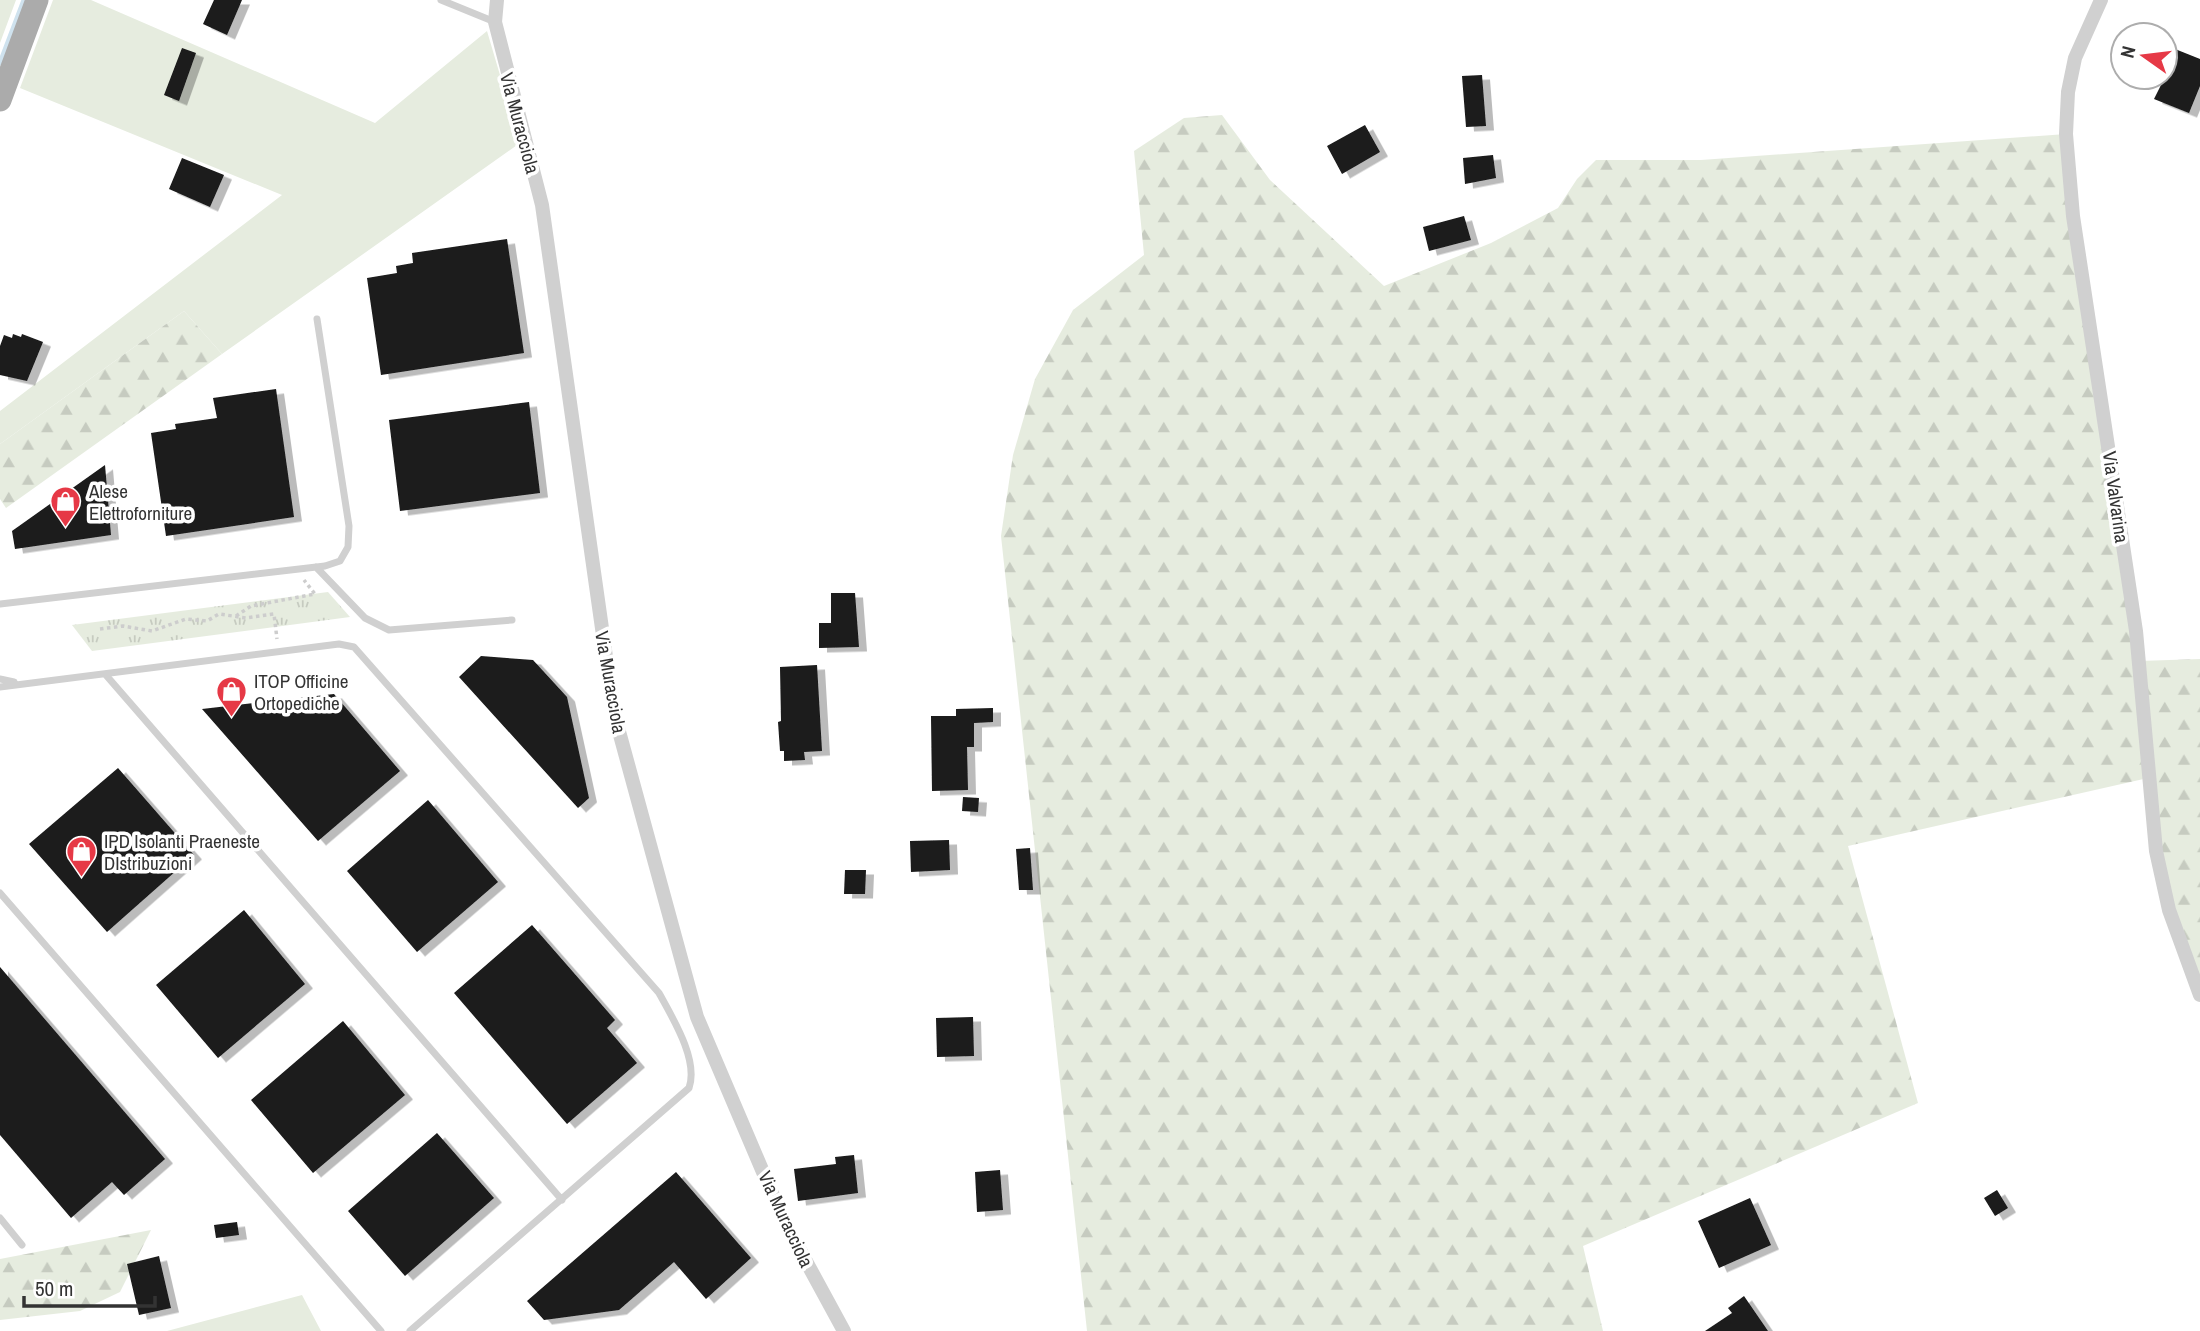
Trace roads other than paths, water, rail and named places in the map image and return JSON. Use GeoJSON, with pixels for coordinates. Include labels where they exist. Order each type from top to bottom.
{"type":"FeatureCollection","features":[{"type":"Feature","properties":{"kind":"main road"},"geometry":{"type":"LineString","coordinates":[[0,100],[37,0]]}},
{"type":"Feature","properties":{"kind":"street","name":"Via Muracciola"},"geometry":{"type":"LineString","coordinates":[[497,0],[495,22],[542,205],[614,713],[697,1017],[783,1219],[844,1331]]}},
{"type":"Feature","properties":{"kind":"street","name":"Via Valvarina"},"geometry":{"type":"LineString","coordinates":[[2101,0],[2076,58],[2068,92],[2066,134],[2073,216],[2136,631],[2156,850],[2169,910],[2200,995]]}},
{"type":"Feature","properties":{"kind":"lane"},"geometry":{"type":"LineString","coordinates":[[441,0],[495,22]]}},
{"type":"Feature","properties":{"kind":"lane"},"geometry":{"type":"LineString","coordinates":[[3,605],[317,567],[340,561],[348,547],[349,533],[317,319]]}},
{"type":"Feature","properties":{"kind":"lane"},"geometry":{"type":"LineString","coordinates":[[317,567],[365,618],[389,630],[512,620]]}},
{"type":"Feature","properties":{"kind":"lane"},"geometry":{"type":"LineString","coordinates":[[0,687],[339,644],[354,647],[646,976],[664,1003],[689,1060],[692,1074],[689,1088],[411,1331]]}},
{"type":"Feature","properties":{"kind":"lane"},"geometry":{"type":"LineString","coordinates":[[105,674],[562,1200]]}},
{"type":"Feature","properties":{"kind":"lane"},"geometry":{"type":"LineString","coordinates":[[0,679],[26,684]]}},
{"type":"Feature","properties":{"kind":"lane"},"geometry":{"type":"LineString","coordinates":[[0,893],[381,1331]]}},
{"type":"Feature","properties":{"kind":"lane"},"geometry":{"type":"LineString","coordinates":[[0,1218],[22,1245]]}},
{"type":"Feature","properties":{"kind":"waterway"},"geometry":{"type":"LineString","coordinates":[[0,63],[24,0]]}},
{"type":"Feature","properties":{"kind":"place","name":"Alese Elettroforniture"},"geometry":{"type":"Point","coordinates":[66,529]}},
{"type":"Feature","properties":{"kind":"place","name":"ITOP Officine Ortopediche"},"geometry":{"type":"Point","coordinates":[231,719]}},
{"type":"Feature","properties":{"kind":"place","name":"IPD Isolanti Praeneste DIstribuzioni"},"geometry":{"type":"Point","coordinates":[81,879]}}]}
